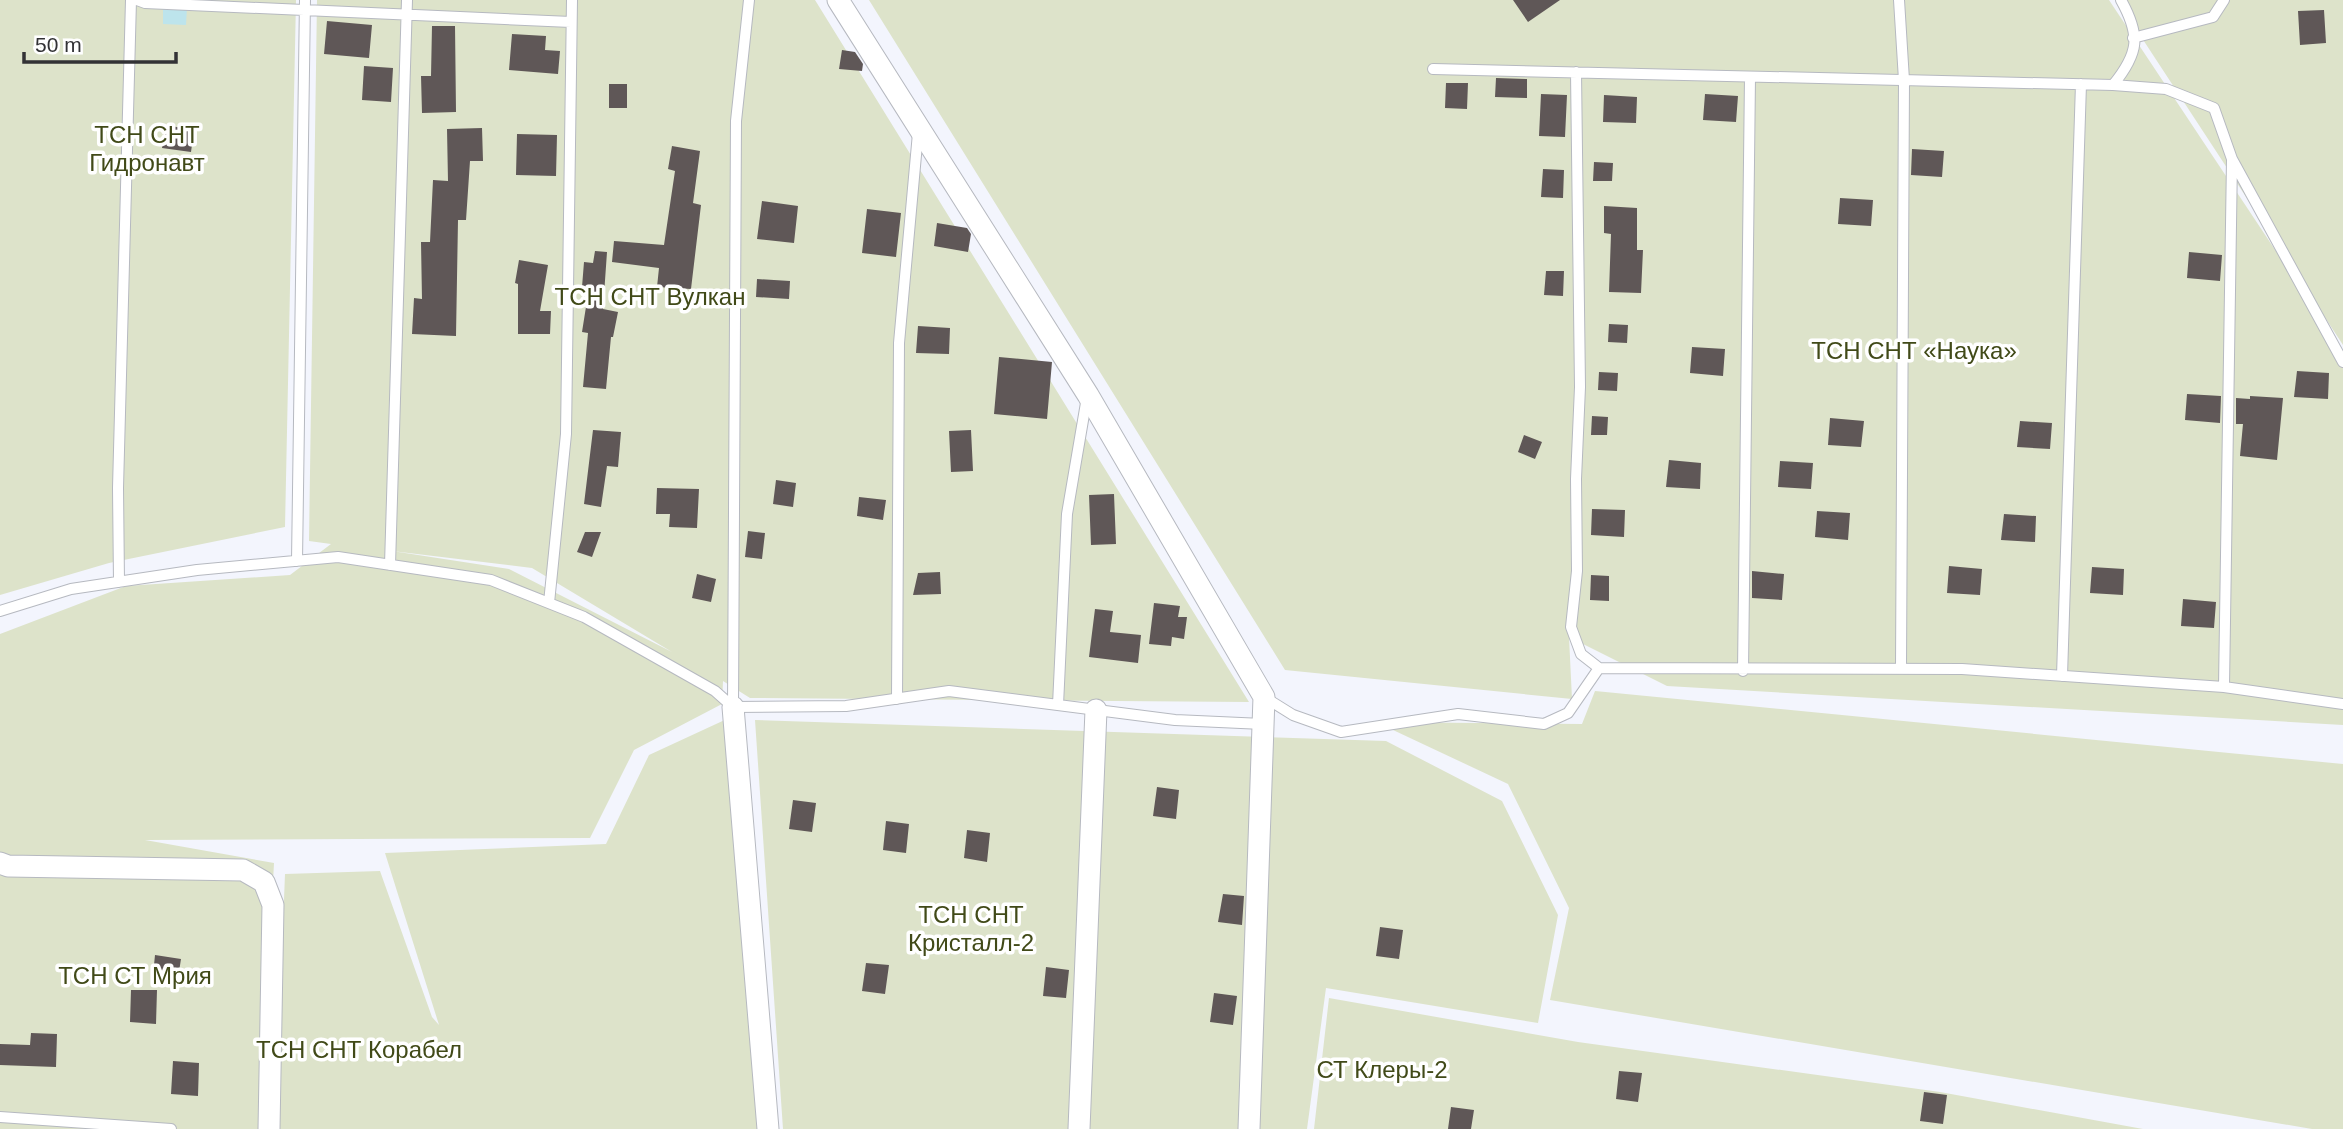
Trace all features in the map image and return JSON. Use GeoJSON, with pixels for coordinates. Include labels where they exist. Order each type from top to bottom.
{"type":"FeatureCollection","features":[{"type":"Feature","properties":{"kind":"street"},"geometry":{"type":"LineString","coordinates":[[838,0],[1087,395],[1264,697],[1249,1129]]}},
{"type":"Feature","properties":{"kind":"street"},"geometry":{"type":"LineString","coordinates":[[733,707],[768,1129]]}},
{"type":"Feature","properties":{"kind":"street"},"geometry":{"type":"LineString","coordinates":[[1079,1129],[1096,710]]}},
{"type":"Feature","properties":{"kind":"street"},"geometry":{"type":"LineString","coordinates":[[0,863],[8,866],[243,870],[264,882],[273,905],[270,1129]]}},
{"type":"Feature","properties":{"kind":"lane"},"geometry":{"type":"LineString","coordinates":[[119,582],[118,488],[131,0]]}},
{"type":"Feature","properties":{"kind":"lane"},"geometry":{"type":"LineString","coordinates":[[137,0],[145,3],[305,4],[407,16],[571,22]]}},
{"type":"Feature","properties":{"kind":"lane"},"geometry":{"type":"LineString","coordinates":[[390,565],[407,0]]}},
{"type":"Feature","properties":{"kind":"lane"},"geometry":{"type":"LineString","coordinates":[[549,603],[566,434],[572,0]]}},
{"type":"Feature","properties":{"kind":"lane"},"geometry":{"type":"LineString","coordinates":[[733,707],[736,121],[749,0]]}},
{"type":"Feature","properties":{"kind":"lane"},"geometry":{"type":"LineString","coordinates":[[1899,0],[1904,80],[1901,669]]}},
{"type":"Feature","properties":{"kind":"lane"},"geometry":{"type":"LineString","coordinates":[[2113,85],[2131,63],[2134,25],[2121,0]]}},
{"type":"Feature","properties":{"kind":"lane"},"geometry":{"type":"LineString","coordinates":[[2133,38],[2213,18],[2224,0]]}},
{"type":"Feature","properties":{"kind":"lane"},"geometry":{"type":"LineString","coordinates":[[297,561],[305,4]]}},
{"type":"Feature","properties":{"kind":"lane"},"geometry":{"type":"LineString","coordinates":[[1433,69],[2081,84],[2166,89],[2214,108],[2232,159],[2343,362]]}},
{"type":"Feature","properties":{"kind":"lane"},"geometry":{"type":"LineString","coordinates":[[1576,72],[1580,387],[1576,479],[1577,571],[1571,627],[1581,654],[1599,668],[1743,671],[1962,669],[2224,687],[2343,704]]}},
{"type":"Feature","properties":{"kind":"lane"},"geometry":{"type":"LineString","coordinates":[[1743,671],[1750,76]]}},
{"type":"Feature","properties":{"kind":"lane"},"geometry":{"type":"LineString","coordinates":[[2062,676],[2081,84]]}},
{"type":"Feature","properties":{"kind":"lane"},"geometry":{"type":"LineString","coordinates":[[897,699],[899,343],[919,127]]}},
{"type":"Feature","properties":{"kind":"lane"},"geometry":{"type":"LineString","coordinates":[[2224,687],[2232,159]]}},
{"type":"Feature","properties":{"kind":"lane"},"geometry":{"type":"LineString","coordinates":[[1058,705],[1067,514],[1087,395]]}},
{"type":"Feature","properties":{"kind":"lane"},"geometry":{"type":"LineString","coordinates":[[0,611],[71,589],[338,557],[491,580],[596,624],[715,691],[733,707],[846,706],[948,691],[1175,720],[1263,723]]}},
{"type":"Feature","properties":{"kind":"lane"},"geometry":{"type":"LineString","coordinates":[[1264,697],[1293,715],[1341,732],[1458,714],[1544,724],[1567,713],[1599,668]]}},
{"type":"Feature","properties":{"kind":"lane"},"geometry":{"type":"LineString","coordinates":[[0,1117],[171,1129]]}},
{"type":"Feature","properties":{"kind":"green space","name":"ТСН СНТ Гидронавт"},"geometry":{"type":"Polygon","coordinates":[[[0,0],[296,0],[285,527],[109,563],[0,595],[0,0]]]}},
{"type":"Feature","properties":{"kind":"green space","name":"ТСН СНТ Вулкан"},"geometry":{"type":"Polygon","coordinates":[[[317,0],[815,0],[1249,702],[750,698],[723,681],[722,704],[634,750],[590,838],[145,840],[274,863],[260,1129],[0,1129],[0,634],[126,586],[290,575],[331,544],[309,541],[317,0]],[[392,551],[509,569],[672,652],[532,568],[392,551]]]}},
{"type":"Feature","properties":{"kind":"green space","name":"ТСН СНТ «Наука»"},"geometry":{"type":"Polygon","coordinates":[[[869,0],[2109,0],[2343,352],[2343,725],[1667,686],[1569,637],[1572,699],[1285,670],[869,0]]]}},
{"type":"Feature","properties":{"kind":"green space"},"geometry":{"type":"Polygon","coordinates":[[[2117,0],[2343,0],[2343,345],[2117,0]]]}},
{"type":"Feature","properties":{"kind":"green space"},"geometry":{"type":"Polygon","coordinates":[[[1595,691],[2343,764],[2343,1129],[2312,1129],[1550,1000],[1569,908],[1508,784],[1376,722],[1582,724],[1595,691]]]}},
{"type":"Feature","properties":{"kind":"green space","name":"ТСН СНТ Корабел"},"geometry":{"type":"Polygon","coordinates":[[[729,718],[768,1129],[275,1129],[285,874],[380,871],[432,1017],[439,1025],[385,853],[606,844],[649,755],[729,718]]]}},
{"type":"Feature","properties":{"kind":"green space","name":"ТСН СНТ Кристалл-2"},"geometry":{"type":"Polygon","coordinates":[[[755,720],[1386,741],[1502,801],[1558,915],[1538,1023],[1326,988],[1307,1129],[783,1129],[755,720]]]}},
{"type":"Feature","properties":{"kind":"green space","name":"СТ Клеры-2"},"geometry":{"type":"Polygon","coordinates":[[[1329,998],[1578,1042],[1940,1092],[2143,1129],[1314,1129],[1329,998]]]}},
{"type":"Feature","properties":{"kind":"water"},"geometry":{"type":"Polygon","coordinates":[[[163,6],[187,7],[186,25],[163,24],[163,6]]]}},
{"type":"Feature","properties":{"kind":"building"},"geometry":{"type":"Polygon","coordinates":[[[1513,0],[1560,0],[1528,22],[1513,0]]]}},
{"type":"Feature","properties":{"kind":"building"},"geometry":{"type":"Polygon","coordinates":[[[2324,10],[2326,43],[2300,45],[2298,11],[2324,10]]]}},
{"type":"Feature","properties":{"kind":"building"},"geometry":{"type":"Polygon","coordinates":[[[327,21],[372,25],[369,58],[324,54],[327,21]]]}},
{"type":"Feature","properties":{"kind":"building"},"geometry":{"type":"Polygon","coordinates":[[[432,26],[455,26],[456,112],[422,113],[421,76],[431,76],[432,26]]]}},
{"type":"Feature","properties":{"kind":"building"},"geometry":{"type":"Polygon","coordinates":[[[512,34],[546,36],[545,50],[560,51],[558,74],[509,70],[512,34]]]}},
{"type":"Feature","properties":{"kind":"building"},"geometry":{"type":"Polygon","coordinates":[[[842,50],[855,52],[863,64],[862,71],[839,69],[842,50]]]}},
{"type":"Feature","properties":{"kind":"building"},"geometry":{"type":"Polygon","coordinates":[[[364,66],[393,68],[391,102],[362,100],[364,66]]]}},
{"type":"Feature","properties":{"kind":"building"},"geometry":{"type":"Polygon","coordinates":[[[1496,78],[1527,79],[1527,98],[1495,97],[1496,78]]]}},
{"type":"Feature","properties":{"kind":"building"},"geometry":{"type":"Polygon","coordinates":[[[1446,83],[1468,83],[1467,109],[1445,108],[1446,83]]]}},
{"type":"Feature","properties":{"kind":"building"},"geometry":{"type":"Polygon","coordinates":[[[609,84],[627,84],[627,108],[609,108],[609,84]]]}},
{"type":"Feature","properties":{"kind":"building"},"geometry":{"type":"Polygon","coordinates":[[[1541,94],[1567,95],[1565,137],[1539,136],[1541,94]]]}},
{"type":"Feature","properties":{"kind":"building"},"geometry":{"type":"Polygon","coordinates":[[[1705,94],[1738,96],[1736,122],[1703,120],[1705,94]]]}},
{"type":"Feature","properties":{"kind":"building"},"geometry":{"type":"Polygon","coordinates":[[[1604,95],[1637,97],[1636,123],[1603,122],[1604,95]]]}},
{"type":"Feature","properties":{"kind":"building"},"geometry":{"type":"Polygon","coordinates":[[[165,125],[194,130],[191,152],[162,148],[165,125]]]}},
{"type":"Feature","properties":{"kind":"building"},"geometry":{"type":"Polygon","coordinates":[[[482,128],[483,161],[470,161],[466,220],[458,220],[456,336],[412,334],[414,298],[422,299],[421,242],[430,242],[433,180],[448,181],[447,129],[482,128]]]}},
{"type":"Feature","properties":{"kind":"building"},"geometry":{"type":"Polygon","coordinates":[[[517,134],[557,135],[556,176],[516,175],[517,134]]]}},
{"type":"Feature","properties":{"kind":"building"},"geometry":{"type":"Polygon","coordinates":[[[672,146],[700,151],[693,203],[701,205],[691,289],[657,287],[659,268],[612,262],[614,241],[664,245],[675,171],[668,169],[672,146]]]}},
{"type":"Feature","properties":{"kind":"building"},"geometry":{"type":"Polygon","coordinates":[[[1912,149],[1944,151],[1942,177],[1911,175],[1912,149]]]}},
{"type":"Feature","properties":{"kind":"building"},"geometry":{"type":"Polygon","coordinates":[[[1594,162],[1613,163],[1612,181],[1593,181],[1594,162]]]}},
{"type":"Feature","properties":{"kind":"building"},"geometry":{"type":"Polygon","coordinates":[[[1543,169],[1564,170],[1563,198],[1541,197],[1543,169]]]}},
{"type":"Feature","properties":{"kind":"building"},"geometry":{"type":"Polygon","coordinates":[[[1840,198],[1873,200],[1871,226],[1838,224],[1840,198]]]}},
{"type":"Feature","properties":{"kind":"building"},"geometry":{"type":"Polygon","coordinates":[[[762,201],[798,206],[794,243],[757,239],[762,201]]]}},
{"type":"Feature","properties":{"kind":"building"},"geometry":{"type":"Polygon","coordinates":[[[1604,206],[1637,208],[1637,250],[1643,250],[1641,293],[1609,292],[1611,234],[1604,233],[1604,206]]]}},
{"type":"Feature","properties":{"kind":"building"},"geometry":{"type":"Polygon","coordinates":[[[867,209],[901,213],[896,257],[862,253],[867,209]]]}},
{"type":"Feature","properties":{"kind":"building"},"geometry":{"type":"Polygon","coordinates":[[[937,223],[967,228],[971,234],[968,252],[934,246],[937,223]]]}},
{"type":"Feature","properties":{"kind":"building"},"geometry":{"type":"Polygon","coordinates":[[[595,251],[607,252],[603,309],[618,312],[611,337],[606,389],[583,387],[588,333],[582,332],[589,288],[582,287],[584,262],[593,263],[595,251]]]}},
{"type":"Feature","properties":{"kind":"building"},"geometry":{"type":"Polygon","coordinates":[[[2189,252],[2222,255],[2220,281],[2187,278],[2189,252]]]}},
{"type":"Feature","properties":{"kind":"building"},"geometry":{"type":"Polygon","coordinates":[[[519,260],[548,265],[540,311],[551,311],[550,334],[518,334],[518,284],[515,283],[519,260]]]}},
{"type":"Feature","properties":{"kind":"building"},"geometry":{"type":"Polygon","coordinates":[[[1546,271],[1564,271],[1563,296],[1544,295],[1546,271]]]}},
{"type":"Feature","properties":{"kind":"building"},"geometry":{"type":"Polygon","coordinates":[[[757,279],[790,281],[789,299],[756,297],[757,279]]]}},
{"type":"Feature","properties":{"kind":"building"},"geometry":{"type":"Polygon","coordinates":[[[1609,324],[1628,325],[1627,343],[1608,342],[1609,324]]]}},
{"type":"Feature","properties":{"kind":"building"},"geometry":{"type":"Polygon","coordinates":[[[918,326],[950,328],[949,354],[916,353],[918,326]]]}},
{"type":"Feature","properties":{"kind":"building"},"geometry":{"type":"Polygon","coordinates":[[[1692,347],[1725,349],[1723,376],[1690,373],[1692,347]]]}},
{"type":"Feature","properties":{"kind":"building"},"geometry":{"type":"Polygon","coordinates":[[[999,357],[1052,362],[1047,419],[994,414],[999,357]]]}},
{"type":"Feature","properties":{"kind":"building"},"geometry":{"type":"Polygon","coordinates":[[[2297,371],[2329,373],[2328,399],[2294,397],[2297,371]]]}},
{"type":"Feature","properties":{"kind":"building"},"geometry":{"type":"Polygon","coordinates":[[[1599,372],[1618,373],[1617,391],[1598,390],[1599,372]]]}},
{"type":"Feature","properties":{"kind":"building"},"geometry":{"type":"Polygon","coordinates":[[[2187,394],[2221,396],[2220,423],[2185,420],[2187,394]]]}},
{"type":"Feature","properties":{"kind":"building"},"geometry":{"type":"Polygon","coordinates":[[[2250,396],[2283,398],[2277,460],[2240,456],[2243,424],[2236,424],[2236,398],[2250,399],[2250,396]]]}},
{"type":"Feature","properties":{"kind":"building"},"geometry":{"type":"Polygon","coordinates":[[[1592,416],[1608,417],[1607,435],[1591,435],[1592,416]]]}},
{"type":"Feature","properties":{"kind":"building"},"geometry":{"type":"Polygon","coordinates":[[[1830,418],[1864,421],[1861,447],[1828,445],[1830,418]]]}},
{"type":"Feature","properties":{"kind":"building"},"geometry":{"type":"Polygon","coordinates":[[[2020,421],[2052,423],[2050,449],[2017,447],[2020,421]]]}},
{"type":"Feature","properties":{"kind":"building"},"geometry":{"type":"Polygon","coordinates":[[[593,430],[621,432],[618,467],[607,466],[601,507],[584,504],[593,430]]]}},
{"type":"Feature","properties":{"kind":"building"},"geometry":{"type":"Polygon","coordinates":[[[971,430],[973,471],[951,472],[949,431],[971,430]]]}},
{"type":"Feature","properties":{"kind":"building"},"geometry":{"type":"Polygon","coordinates":[[[1524,435],[1542,442],[1535,459],[1518,452],[1524,435]]]}},
{"type":"Feature","properties":{"kind":"building"},"geometry":{"type":"Polygon","coordinates":[[[1669,460],[1701,463],[1700,489],[1666,487],[1669,460]]]}},
{"type":"Feature","properties":{"kind":"building"},"geometry":{"type":"Polygon","coordinates":[[[1780,461],[1813,463],[1811,489],[1778,487],[1780,461]]]}},
{"type":"Feature","properties":{"kind":"building"},"geometry":{"type":"Polygon","coordinates":[[[776,480],[796,483],[793,507],[773,504],[776,480]]]}},
{"type":"Feature","properties":{"kind":"building"},"geometry":{"type":"Polygon","coordinates":[[[657,488],[699,489],[697,528],[669,527],[670,514],[656,514],[657,488]]]}},
{"type":"Feature","properties":{"kind":"building"},"geometry":{"type":"Polygon","coordinates":[[[1114,494],[1116,544],[1091,545],[1089,495],[1114,494]]]}},
{"type":"Feature","properties":{"kind":"building"},"geometry":{"type":"Polygon","coordinates":[[[859,497],[886,500],[883,520],[857,516],[859,497]]]}},
{"type":"Feature","properties":{"kind":"building"},"geometry":{"type":"Polygon","coordinates":[[[1592,509],[1625,510],[1624,537],[1591,535],[1592,509]]]}},
{"type":"Feature","properties":{"kind":"building"},"geometry":{"type":"Polygon","coordinates":[[[1817,511],[1850,513],[1848,540],[1815,537],[1817,511]]]}},
{"type":"Feature","properties":{"kind":"building"},"geometry":{"type":"Polygon","coordinates":[[[2004,514],[2036,516],[2035,542],[2001,540],[2004,514]]]}},
{"type":"Feature","properties":{"kind":"building"},"geometry":{"type":"Polygon","coordinates":[[[748,531],[765,533],[762,559],[745,557],[748,531]]]}},
{"type":"Feature","properties":{"kind":"building"},"geometry":{"type":"Polygon","coordinates":[[[585,532],[601,532],[592,557],[577,552],[585,532]]]}},
{"type":"Feature","properties":{"kind":"building"},"geometry":{"type":"Polygon","coordinates":[[[1949,566],[1982,569],[1980,595],[1947,593],[1949,566]]]}},
{"type":"Feature","properties":{"kind":"building"},"geometry":{"type":"Polygon","coordinates":[[[2092,567],[2124,569],[2123,595],[2090,593],[2092,567]]]}},
{"type":"Feature","properties":{"kind":"building"},"geometry":{"type":"Polygon","coordinates":[[[1752,571],[1784,574],[1782,600],[1752,598],[1752,571]]]}},
{"type":"Feature","properties":{"kind":"building"},"geometry":{"type":"Polygon","coordinates":[[[940,572],[941,594],[913,595],[918,573],[940,572]]]}},
{"type":"Feature","properties":{"kind":"building"},"geometry":{"type":"Polygon","coordinates":[[[697,574],[716,579],[711,602],[692,598],[697,574]]]}},
{"type":"Feature","properties":{"kind":"building"},"geometry":{"type":"Polygon","coordinates":[[[1591,575],[1609,576],[1609,601],[1590,600],[1591,575]]]}},
{"type":"Feature","properties":{"kind":"building"},"geometry":{"type":"Polygon","coordinates":[[[2183,599],[2216,602],[2214,628],[2181,626],[2183,599]]]}},
{"type":"Feature","properties":{"kind":"building"},"geometry":{"type":"Polygon","coordinates":[[[1154,603],[1180,606],[1178,617],[1187,617],[1184,639],[1172,637],[1171,646],[1149,644],[1154,603]]]}},
{"type":"Feature","properties":{"kind":"building"},"geometry":{"type":"Polygon","coordinates":[[[1095,609],[1113,611],[1110,632],[1141,635],[1138,663],[1089,657],[1095,609]]]}},
{"type":"Feature","properties":{"kind":"building"},"geometry":{"type":"Polygon","coordinates":[[[1157,787],[1179,790],[1176,819],[1153,816],[1157,787]]]}},
{"type":"Feature","properties":{"kind":"building"},"geometry":{"type":"Polygon","coordinates":[[[793,800],[816,803],[812,832],[789,829],[793,800]]]}},
{"type":"Feature","properties":{"kind":"building"},"geometry":{"type":"Polygon","coordinates":[[[886,821],[909,824],[906,853],[883,850],[886,821]]]}},
{"type":"Feature","properties":{"kind":"building"},"geometry":{"type":"Polygon","coordinates":[[[967,830],[990,833],[987,862],[964,858],[967,830]]]}},
{"type":"Feature","properties":{"kind":"building"},"geometry":{"type":"Polygon","coordinates":[[[1223,894],[1244,896],[1242,925],[1218,922],[1223,894]]]}},
{"type":"Feature","properties":{"kind":"building"},"geometry":{"type":"Polygon","coordinates":[[[1380,927],[1403,930],[1399,959],[1376,956],[1380,927]]]}},
{"type":"Feature","properties":{"kind":"building"},"geometry":{"type":"Polygon","coordinates":[[[155,955],[181,959],[178,978],[153,975],[155,955]]]}},
{"type":"Feature","properties":{"kind":"building"},"geometry":{"type":"Polygon","coordinates":[[[866,963],[889,965],[885,994],[862,991],[866,963]]]}},
{"type":"Feature","properties":{"kind":"building"},"geometry":{"type":"Polygon","coordinates":[[[1046,967],[1069,970],[1066,998],[1043,996],[1046,967]]]}},
{"type":"Feature","properties":{"kind":"building"},"geometry":{"type":"Polygon","coordinates":[[[131,990],[157,990],[156,1024],[130,1022],[131,990]]]}},
{"type":"Feature","properties":{"kind":"building"},"geometry":{"type":"Polygon","coordinates":[[[1214,993],[1237,996],[1233,1025],[1210,1022],[1214,993]]]}},
{"type":"Feature","properties":{"kind":"building"},"geometry":{"type":"Polygon","coordinates":[[[31,1033],[57,1034],[56,1067],[0,1065],[0,1044],[30,1045],[31,1033]]]}},
{"type":"Feature","properties":{"kind":"building"},"geometry":{"type":"Polygon","coordinates":[[[173,1061],[199,1063],[198,1096],[171,1094],[173,1061]]]}},
{"type":"Feature","properties":{"kind":"building"},"geometry":{"type":"Polygon","coordinates":[[[1619,1071],[1642,1073],[1638,1102],[1616,1099],[1619,1071]]]}},
{"type":"Feature","properties":{"kind":"building"},"geometry":{"type":"Polygon","coordinates":[[[1924,1092],[1947,1095],[1943,1124],[1920,1121],[1924,1092]]]}},
{"type":"Feature","properties":{"kind":"building"},"geometry":{"type":"Polygon","coordinates":[[[1451,1107],[1474,1110],[1471,1129],[1448,1129],[1451,1107]]]}},
{"type":"Feature","properties":{"kind":"park label","name":"ТСН СТ Мрия"},"geometry":{"type":"Point","coordinates":[135,975]}}]}
